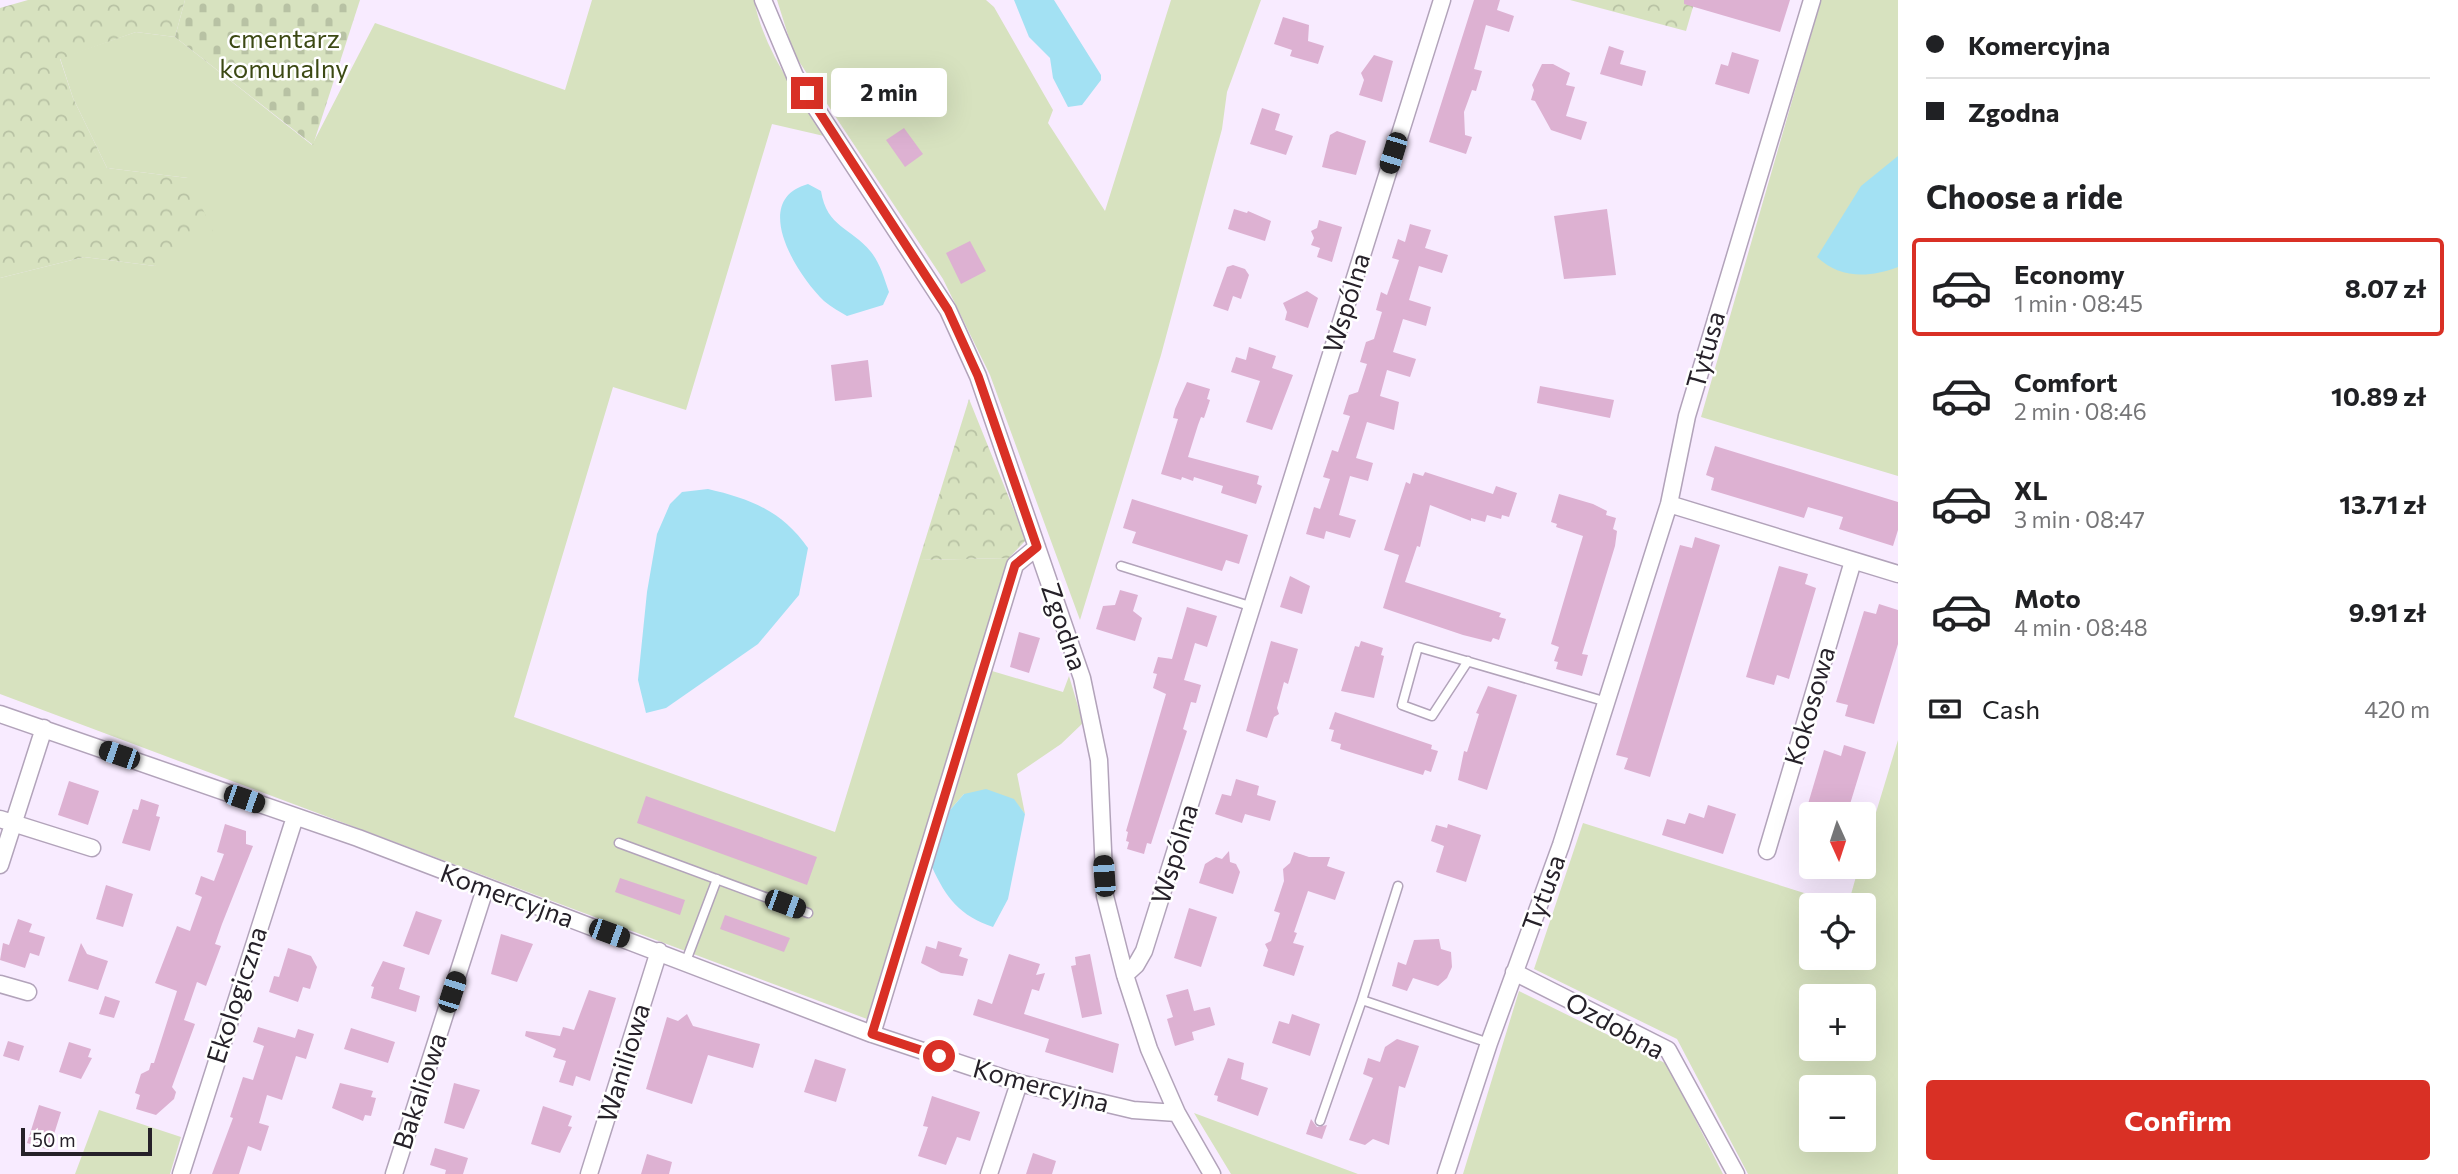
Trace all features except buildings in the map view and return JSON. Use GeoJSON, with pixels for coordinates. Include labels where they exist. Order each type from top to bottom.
{"type":"FeatureCollection","features":[{"type":"Feature","properties":{"kind":"street","name":"Zgodna"},"geometry":{"type":"LineString","coordinates":[[763,0],[795,76],[948,310],[978,376],[1082,678],[1095,726],[1105,896],[1125,975],[1149,1049],[1204,1170]]}},
{"type":"Feature","properties":{"kind":"street","name":"Wspólna"},"geometry":{"type":"LineString","coordinates":[[1125,975],[1136,965],[1144,951],[1441,0]]}},
{"type":"Feature","properties":{"kind":"street","name":"Tytusa"},"geometry":{"type":"LineString","coordinates":[[1447,1174],[1489,1043],[1561,845],[1669,504],[1687,416],[1812,0]]}},
{"type":"Feature","properties":{"kind":"street"},"geometry":{"type":"LineString","coordinates":[[1669,504],[1898,575]]}},
{"type":"Feature","properties":{"kind":"street"},"geometry":{"type":"LineString","coordinates":[[872,1034],[1015,565],[1037,547]]}},
{"type":"Feature","properties":{"kind":"street","name":"Kokosowa"},"geometry":{"type":"LineString","coordinates":[[1767,851],[1853,562]]}},
{"type":"Feature","properties":{"kind":"street","name":"Komercyjna"},"geometry":{"type":"LineString","coordinates":[[0,714],[295,817],[686,961],[872,1034],[1018,1083],[1133,1110],[1177,1113]]}},
{"type":"Feature","properties":{"kind":"street"},"geometry":{"type":"LineString","coordinates":[[0,865],[7,821],[44,728]]}},
{"type":"Feature","properties":{"kind":"street","name":"Ekologiczna"},"geometry":{"type":"LineString","coordinates":[[181,1174],[295,817]]}},
{"type":"Feature","properties":{"kind":"street"},"geometry":{"type":"LineString","coordinates":[[7,821],[92,848]]}},
{"type":"Feature","properties":{"kind":"street","name":"Bakaliowa"},"geometry":{"type":"LineString","coordinates":[[394,1174],[485,889]]}},
{"type":"Feature","properties":{"kind":"street","name":"Waniliowa"},"geometry":{"type":"LineString","coordinates":[[589,1174],[659,951]]}},
{"type":"Feature","properties":{"kind":"street","name":"Ozdobna"},"geometry":{"type":"LineString","coordinates":[[1514,972],[1668,1050],[1736,1174]]}},
{"type":"Feature","properties":{"kind":"street"},"geometry":{"type":"LineString","coordinates":[[0,984],[28,992]]}},
{"type":"Feature","properties":{"kind":"street"},"geometry":{"type":"LineString","coordinates":[[989,1174],[1018,1083]]}},
{"type":"Feature","properties":{"kind":"lane"},"geometry":{"type":"LineString","coordinates":[[1121,566],[1252,607]]}},
{"type":"Feature","properties":{"kind":"lane"},"geometry":{"type":"LineString","coordinates":[[1468,661],[1432,716],[1402,705],[1418,647],[1468,661],[1607,702]]}},
{"type":"Feature","properties":{"kind":"lane"},"geometry":{"type":"LineString","coordinates":[[620,843],[808,913]]}},
{"type":"Feature","properties":{"kind":"lane"},"geometry":{"type":"LineString","coordinates":[[686,961],[717,879]]}},
{"type":"Feature","properties":{"kind":"lane"},"geometry":{"type":"LineString","coordinates":[[1320,1121],[1398,886]]}},
{"type":"Feature","properties":{"kind":"lane"},"geometry":{"type":"LineString","coordinates":[[1362,1000],[1489,1043]]}},
{"type":"Feature","properties":{"kind":"green space"},"geometry":{"type":"Polygon","coordinates":[[[28,0],[185,0],[175,37],[136,32],[60,59],[73,98],[107,168],[188,178],[213,231],[155,266],[84,257],[0,278],[0,8],[28,0]]]}},
{"type":"Feature","properties":{"kind":"green space","name":"cmentarz komunalny"},"geometry":{"type":"Polygon","coordinates":[[[185,0],[360,0],[313,145],[175,37],[185,0]]]}},
{"type":"Feature","properties":{"kind":"green space"},"geometry":{"type":"Polygon","coordinates":[[[592,0],[754,0],[773,54],[824,136],[772,124],[686,410],[613,387],[514,717],[835,832],[919,560],[1009,558],[867,1019],[0,694],[0,278],[84,257],[155,266],[188,178],[107,168],[73,98],[60,58],[136,32],[175,37],[312,145],[375,23],[565,90],[592,0]]]}},
{"type":"Feature","properties":{"kind":"green space"},"geometry":{"type":"Polygon","coordinates":[[[777,0],[986,0],[994,7],[1053,110],[1048,123],[1105,211],[1171,0],[1261,0],[1227,92],[1222,129],[1161,355],[1080,620],[990,375],[943,279],[794,54],[777,0]]]}},
{"type":"Feature","properties":{"kind":"green space"},"geometry":{"type":"Polygon","coordinates":[[[1570,0],[1695,0],[1686,31],[1570,0]]]}},
{"type":"Feature","properties":{"kind":"green space"},"geometry":{"type":"Polygon","coordinates":[[[1821,0],[1898,0],[1898,476],[1701,417],[1821,0]]]}},
{"type":"Feature","properties":{"kind":"green space"},"geometry":{"type":"Polygon","coordinates":[[[969,399],[1026,540],[1009,558],[919,560],[969,399]]]}},
{"type":"Feature","properties":{"kind":"green space"},"geometry":{"type":"Polygon","coordinates":[[[992,671],[1063,692],[1069,676],[1083,723],[1061,744],[1017,774],[1025,814],[1013,799],[964,794],[950,810],[992,671]]]}},
{"type":"Feature","properties":{"kind":"green space"},"geometry":{"type":"Polygon","coordinates":[[[1898,740],[1898,1174],[1748,1174],[1677,1039],[1534,969],[1583,823],[1804,893],[1799,893],[1799,970],[1876,970],[1876,893],[1851,893],[1855,879],[1876,879],[1876,812],[1898,740]]]}},
{"type":"Feature","properties":{"kind":"green space"},"geometry":{"type":"Polygon","coordinates":[[[1519,991],[1667,1064],[1723,1174],[1463,1174],[1519,991]]]}},
{"type":"Feature","properties":{"kind":"green space"},"geometry":{"type":"Polygon","coordinates":[[[99,1110],[181,1137],[170,1174],[75,1174],[99,1110]]]}},
{"type":"Feature","properties":{"kind":"green space"},"geometry":{"type":"Polygon","coordinates":[[[1194,1113],[1358,1174],[1231,1174],[1194,1113]]]}},
{"type":"Feature","properties":{"kind":"water"},"geometry":{"type":"Polygon","coordinates":[[[1014,0],[1054,0],[1101,75],[1101,80],[1082,105],[1068,107],[1053,78],[1050,58],[1029,37],[1014,0]]]}},
{"type":"Feature","properties":{"kind":"water"},"geometry":{"type":"Polygon","coordinates":[[[1898,156],[1898,267],[1876,273],[1855,274],[1845,273],[1826,264],[1817,257],[1861,186],[1898,156]]]}},
{"type":"Feature","properties":{"kind":"water"},"geometry":{"type":"Polygon","coordinates":[[[808,184],[821,191],[824,203],[834,220],[874,256],[889,292],[883,305],[847,316],[824,301],[802,274],[791,256],[780,221],[782,205],[791,193],[808,184]]]}},
{"type":"Feature","properties":{"kind":"water"},"geometry":{"type":"Polygon","coordinates":[[[708,489],[764,508],[798,535],[808,548],[799,595],[758,644],[666,708],[646,713],[638,680],[647,592],[657,534],[670,504],[682,492],[708,489]]]}},
{"type":"Feature","properties":{"kind":"water"},"geometry":{"type":"Polygon","coordinates":[[[986,789],[1014,799],[1025,814],[1008,899],[993,927],[981,923],[955,904],[932,867],[950,810],[964,794],[986,789]]]}},
{"type":"Feature","properties":{"kind":"route"},"geometry":{"type":"LineString","coordinates":[[807,93],[887,220],[948,310],[978,376],[1037,547],[1015,565],[919,872],[872,1034],[939,1056]]}}]}
